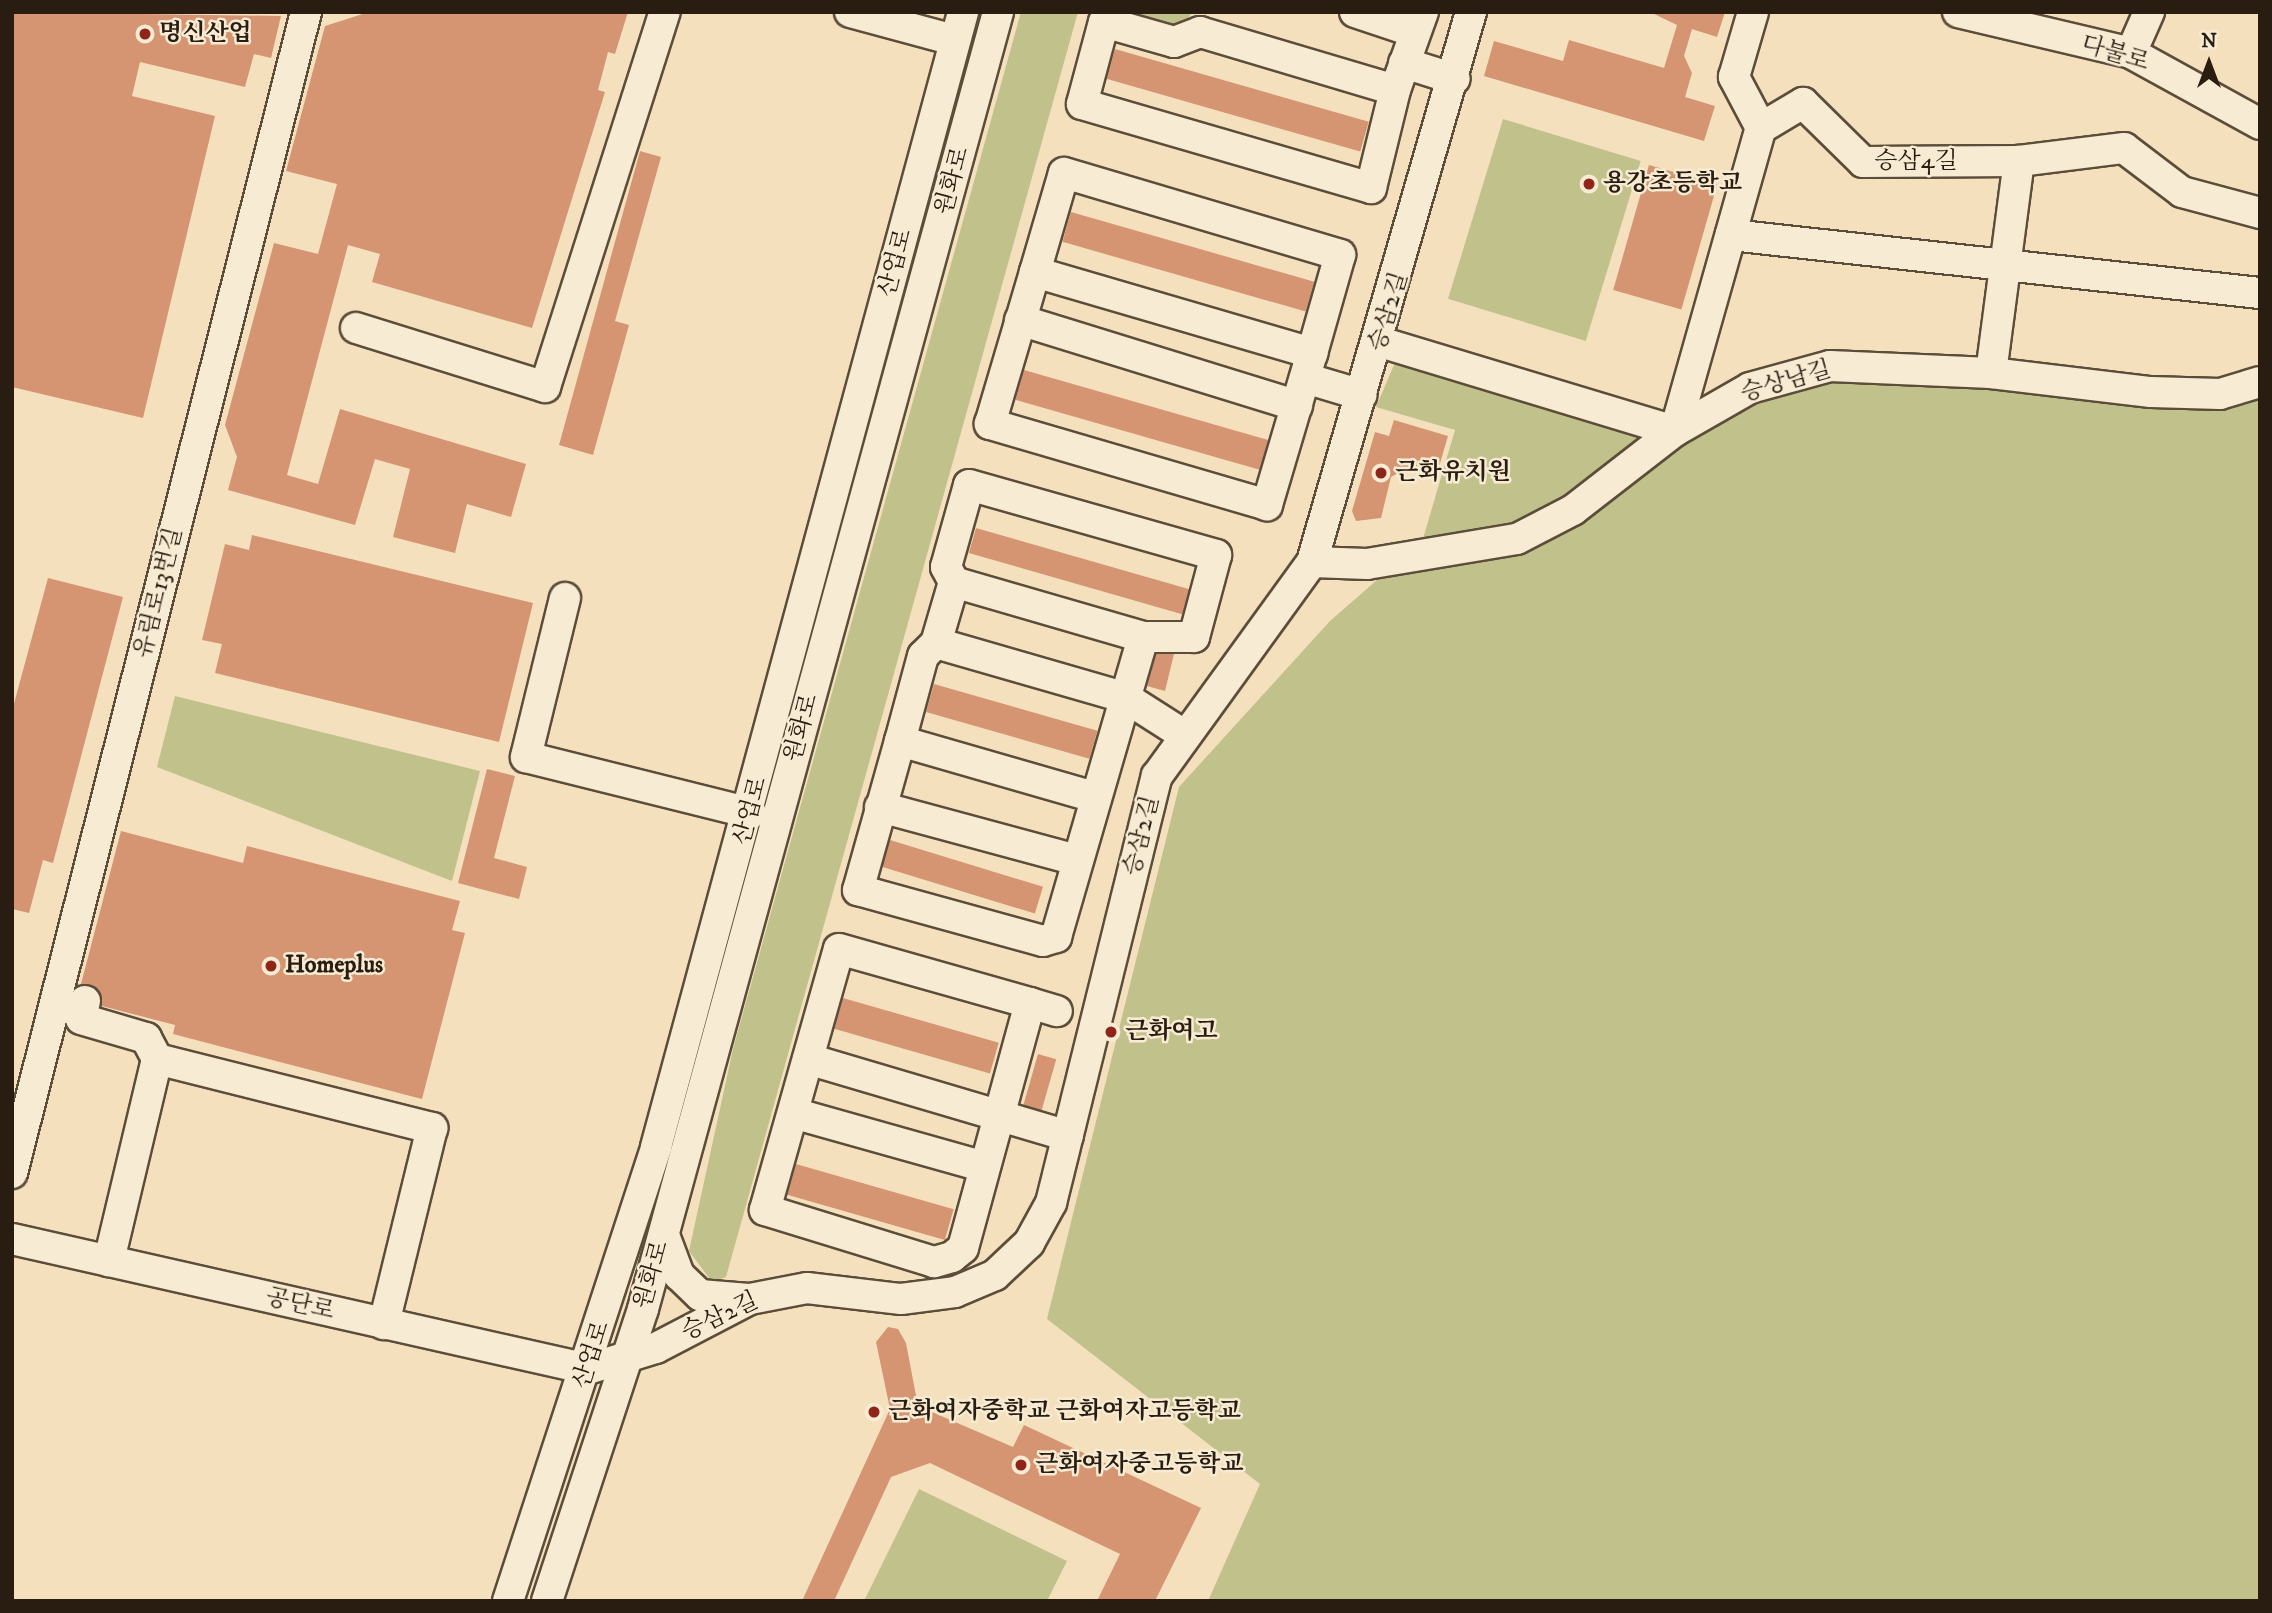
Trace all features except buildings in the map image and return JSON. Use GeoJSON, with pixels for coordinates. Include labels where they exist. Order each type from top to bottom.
{"type":"FeatureCollection","features":[{"type":"Feature","properties":{"kind":"street","name":"유림로13번길"},"geometry":{"type":"LineString","coordinates":[[12,1173],[73,1011],[306,12]]}},
{"type":"Feature","properties":{"kind":"street"},"geometry":{"type":"LineString","coordinates":[[356,328],[545,387],[665,12]]}},
{"type":"Feature","properties":{"kind":"street"},"geometry":{"type":"LineString","coordinates":[[850,12],[958,26]]}},
{"type":"Feature","properties":{"kind":"street","name":"원화로"},"geometry":{"type":"LineString","coordinates":[[547,1601],[629,1356],[664,1235],[998,12]]}},
{"type":"Feature","properties":{"kind":"street"},"geometry":{"type":"LineString","coordinates":[[1355,12],[1418,22],[1399,77],[1371,188],[1082,104],[1104,22],[1174,42],[1200,32],[1399,77],[1455,79]]}},
{"type":"Feature","properties":{"kind":"street","name":"승삼2길"},"geometry":{"type":"LineString","coordinates":[[588,1369],[629,1356],[750,1298],[807,1288],[901,1298],[955,1292],[995,1275],[1029,1243],[1051,1203],[1157,776],[1184,735],[1312,562],[1380,342],[1455,79],[1471,12]]}},
{"type":"Feature","properties":{"kind":"street"},"geometry":{"type":"LineString","coordinates":[[1380,342],[1675,431],[1761,128],[1734,78],[1753,12]]}},
{"type":"Feature","properties":{"kind":"street","name":"다불로"},"geometry":{"type":"LineString","coordinates":[[1958,12],[2131,54],[2260,124]]}},
{"type":"Feature","properties":{"kind":"street"},"geometry":{"type":"LineString","coordinates":[[2131,54],[2149,12]]}},
{"type":"Feature","properties":{"kind":"street","name":"산업로"},"geometry":{"type":"LineString","coordinates":[[508,1601],[588,1369],[751,813],[958,26]]}},
{"type":"Feature","properties":{"kind":"street","name":"승삼4길"},"geometry":{"type":"LineString","coordinates":[[1761,128],[1803,103],[1863,162],[2019,161],[2124,148],[2182,191],[2260,213]]}},
{"type":"Feature","properties":{"kind":"street"},"geometry":{"type":"LineString","coordinates":[[1991,373],[2019,161]]}},
{"type":"Feature","properties":{"kind":"street"},"geometry":{"type":"LineString","coordinates":[[1064,173],[1340,255],[1268,505],[990,424],[1035,272],[1064,173]]}},
{"type":"Feature","properties":{"kind":"street"},"geometry":{"type":"LineString","coordinates":[[1731,235],[2260,293]]}},
{"type":"Feature","properties":{"kind":"street"},"geometry":{"type":"LineString","coordinates":[[1035,272],[1305,379]]}},
{"type":"Feature","properties":{"kind":"street"},"geometry":{"type":"LineString","coordinates":[[1020,320],[1305,379],[1362,395]]}},
{"type":"Feature","properties":{"kind":"street","name":"승상남길"},"geometry":{"type":"LineString","coordinates":[[1312,562],[1367,564],[1517,538],[1573,510],[1675,431],[1749,388],[1830,366],[1991,373],[2151,392],[2220,394],[2260,382]]}},
{"type":"Feature","properties":{"kind":"street"},"geometry":{"type":"LineString","coordinates":[[954,582],[1143,637],[1194,638],[1216,555],[970,485],[946,567],[954,582],[936,643],[923,656],[858,890],[1043,941],[1056,937],[1094,797],[1111,764],[1143,637]]}},
{"type":"Feature","properties":{"kind":"street"},"geometry":{"type":"LineString","coordinates":[[565,598],[526,757],[751,813]]}},
{"type":"Feature","properties":{"kind":"street"},"geometry":{"type":"LineString","coordinates":[[936,643],[1126,698],[1184,735]]}},
{"type":"Feature","properties":{"kind":"street"},"geometry":{"type":"LineString","coordinates":[[900,741],[1094,797]]}},
{"type":"Feature","properties":{"kind":"street"},"geometry":{"type":"LineString","coordinates":[[880,807],[1076,860]]}},
{"type":"Feature","properties":{"kind":"street"},"geometry":{"type":"LineString","coordinates":[[839,949],[1043,1007],[999,1115],[962,1248],[934,1262],[765,1210],[808,1059],[839,949]]}},
{"type":"Feature","properties":{"kind":"street"},"geometry":{"type":"LineString","coordinates":[[73,1011],[146,1038],[157,1059],[109,1261]]}},
{"type":"Feature","properties":{"kind":"street"},"geometry":{"type":"LineString","coordinates":[[157,1059],[432,1128],[384,1324]]}},
{"type":"Feature","properties":{"kind":"street"},"geometry":{"type":"LineString","coordinates":[[808,1059],[1068,1136]]}},
{"type":"Feature","properties":{"kind":"street"},"geometry":{"type":"LineString","coordinates":[[793,1113],[985,1167]]}},
{"type":"Feature","properties":{"kind":"street"},"geometry":{"type":"LineString","coordinates":[[664,1235],[679,1275],[700,1295],[750,1298]]}},
{"type":"Feature","properties":{"kind":"street","name":"공단로"},"geometry":{"type":"LineString","coordinates":[[12,1238],[588,1369]]}},
{"type":"Feature","properties":{"kind":"green space"},"geometry":{"type":"Polygon","coordinates":[[[1021,12],[1078,12],[726,1277],[712,1282],[689,1251],[733,1049],[1021,12]]]}},
{"type":"Feature","properties":{"kind":"green space"},"geometry":{"type":"Polygon","coordinates":[[[1121,12],[1191,12],[1184,33],[1121,12]]]}},
{"type":"Feature","properties":{"kind":"green space"},"geometry":{"type":"Polygon","coordinates":[[[1503,119],[1641,161],[1586,341],[1448,299],[1503,119]]]}},
{"type":"Feature","properties":{"kind":"green space"},"geometry":{"type":"Polygon","coordinates":[[[1397,358],[1634,426],[1638,454],[1567,503],[1503,529],[1422,542],[1455,430],[1376,407],[1397,358]]]}},
{"type":"Feature","properties":{"kind":"green space"},"geometry":{"type":"Polygon","coordinates":[[[1818,375],[2260,383],[2260,1601],[1208,1601],[1260,1484],[1047,1319],[1179,787],[1330,621],[1385,573],[1523,546],[1751,392],[1818,375]]]}},
{"type":"Feature","properties":{"kind":"green space"},"geometry":{"type":"Polygon","coordinates":[[[175,696],[480,771],[452,881],[157,767],[175,696]]]}},
{"type":"Feature","properties":{"kind":"green space"},"geometry":{"type":"Polygon","coordinates":[[[919,1489],[1067,1561],[1047,1601],[864,1601],[919,1489]]]}},
{"type":"Feature","properties":{"kind":"place","name":"명신산업"},"geometry":{"type":"Point","coordinates":[145,34]}},
{"type":"Feature","properties":{"kind":"place","name":"용강초등학교"},"geometry":{"type":"Point","coordinates":[1589,184]}},
{"type":"Feature","properties":{"kind":"place","name":"근화유치원"},"geometry":{"type":"Point","coordinates":[1381,473]}},
{"type":"Feature","properties":{"kind":"place","name":"Homeplus"},"geometry":{"type":"Point","coordinates":[271,966]}},
{"type":"Feature","properties":{"kind":"place","name":"근화여고"},"geometry":{"type":"Point","coordinates":[1111,1032]}},
{"type":"Feature","properties":{"kind":"place","name":"근화여자중학교 근화여자고등학교"},"geometry":{"type":"Point","coordinates":[874,1412]}},
{"type":"Feature","properties":{"kind":"place","name":"근화여자중고등학교"},"geometry":{"type":"Point","coordinates":[1021,1465]}}]}
